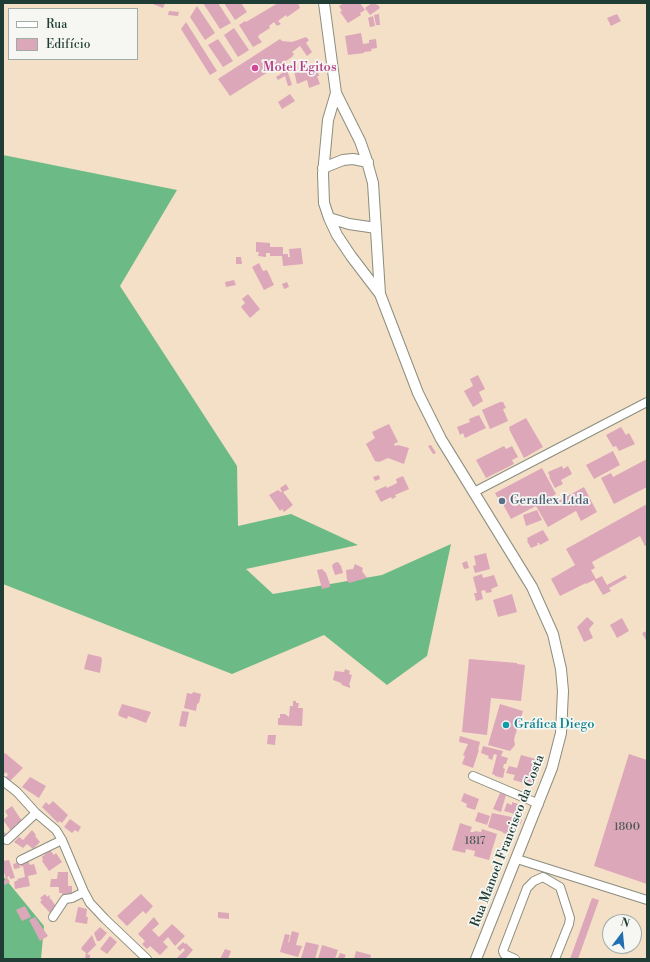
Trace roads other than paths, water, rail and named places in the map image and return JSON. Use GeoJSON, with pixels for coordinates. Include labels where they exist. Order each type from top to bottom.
{"type":"FeatureCollection","features":[{"type":"Feature","properties":{"kind":"main road","name":"Rua Manoel Francisco da Costa"},"geometry":{"type":"LineString","coordinates":[[324,3],[336,94],[360,141],[368,162],[375,194],[380,294]]}},
{"type":"Feature","properties":{"kind":"main road","name":"Rua Manoel Francisco da Costa"},"geometry":{"type":"LineString","coordinates":[[336,94],[328,120],[323,168],[324,203],[329,218],[337,236],[350,256],[380,294],[426,409],[441,439],[532,586],[554,634],[558,653],[563,692],[561,732],[552,768],[539,804],[476,959]]}},
{"type":"Feature","properties":{"kind":"main road"},"geometry":{"type":"LineString","coordinates":[[323,168],[343,160],[353,159],[368,162]]}},
{"type":"Feature","properties":{"kind":"main road"},"geometry":{"type":"LineString","coordinates":[[329,218],[349,224],[376,228]]}},
{"type":"Feature","properties":{"kind":"street"},"geometry":{"type":"LineString","coordinates":[[474,492],[647,402]]}},
{"type":"Feature","properties":{"kind":"street"},"geometry":{"type":"LineString","coordinates":[[473,776],[539,804]]}},
{"type":"Feature","properties":{"kind":"street"},"geometry":{"type":"LineString","coordinates":[[3,781],[17,792],[36,813],[56,830],[62,840],[84,892],[96,911],[147,959]]}},
{"type":"Feature","properties":{"kind":"street"},"geometry":{"type":"LineString","coordinates":[[7,840],[36,813]]}},
{"type":"Feature","properties":{"kind":"street"},"geometry":{"type":"LineString","coordinates":[[22,860],[62,840]]}},
{"type":"Feature","properties":{"kind":"street"},"geometry":{"type":"LineString","coordinates":[[517,859],[647,900]]}},
{"type":"Feature","properties":{"kind":"street"},"geometry":{"type":"LineString","coordinates":[[547,878],[551,870]]}},
{"type":"Feature","properties":{"kind":"street"},"geometry":{"type":"LineString","coordinates":[[515,959],[504,954],[503,951],[525,894],[534,881],[540,877],[547,878],[560,887],[570,918],[555,959]]}},
{"type":"Feature","properties":{"kind":"street"},"geometry":{"type":"LineString","coordinates":[[53,917],[65,899],[72,898],[84,892]]}},
{"type":"Feature","properties":{"kind":"place","name":"Motel Egitos"},"geometry":{"type":"Point","coordinates":[255,68]}},
{"type":"Feature","properties":{"kind":"place","name":"Geraflex Ltda"},"geometry":{"type":"Point","coordinates":[502,501]}},
{"type":"Feature","properties":{"kind":"place","name":"Gráfica Diego"},"geometry":{"type":"Point","coordinates":[506,725]}}]}
